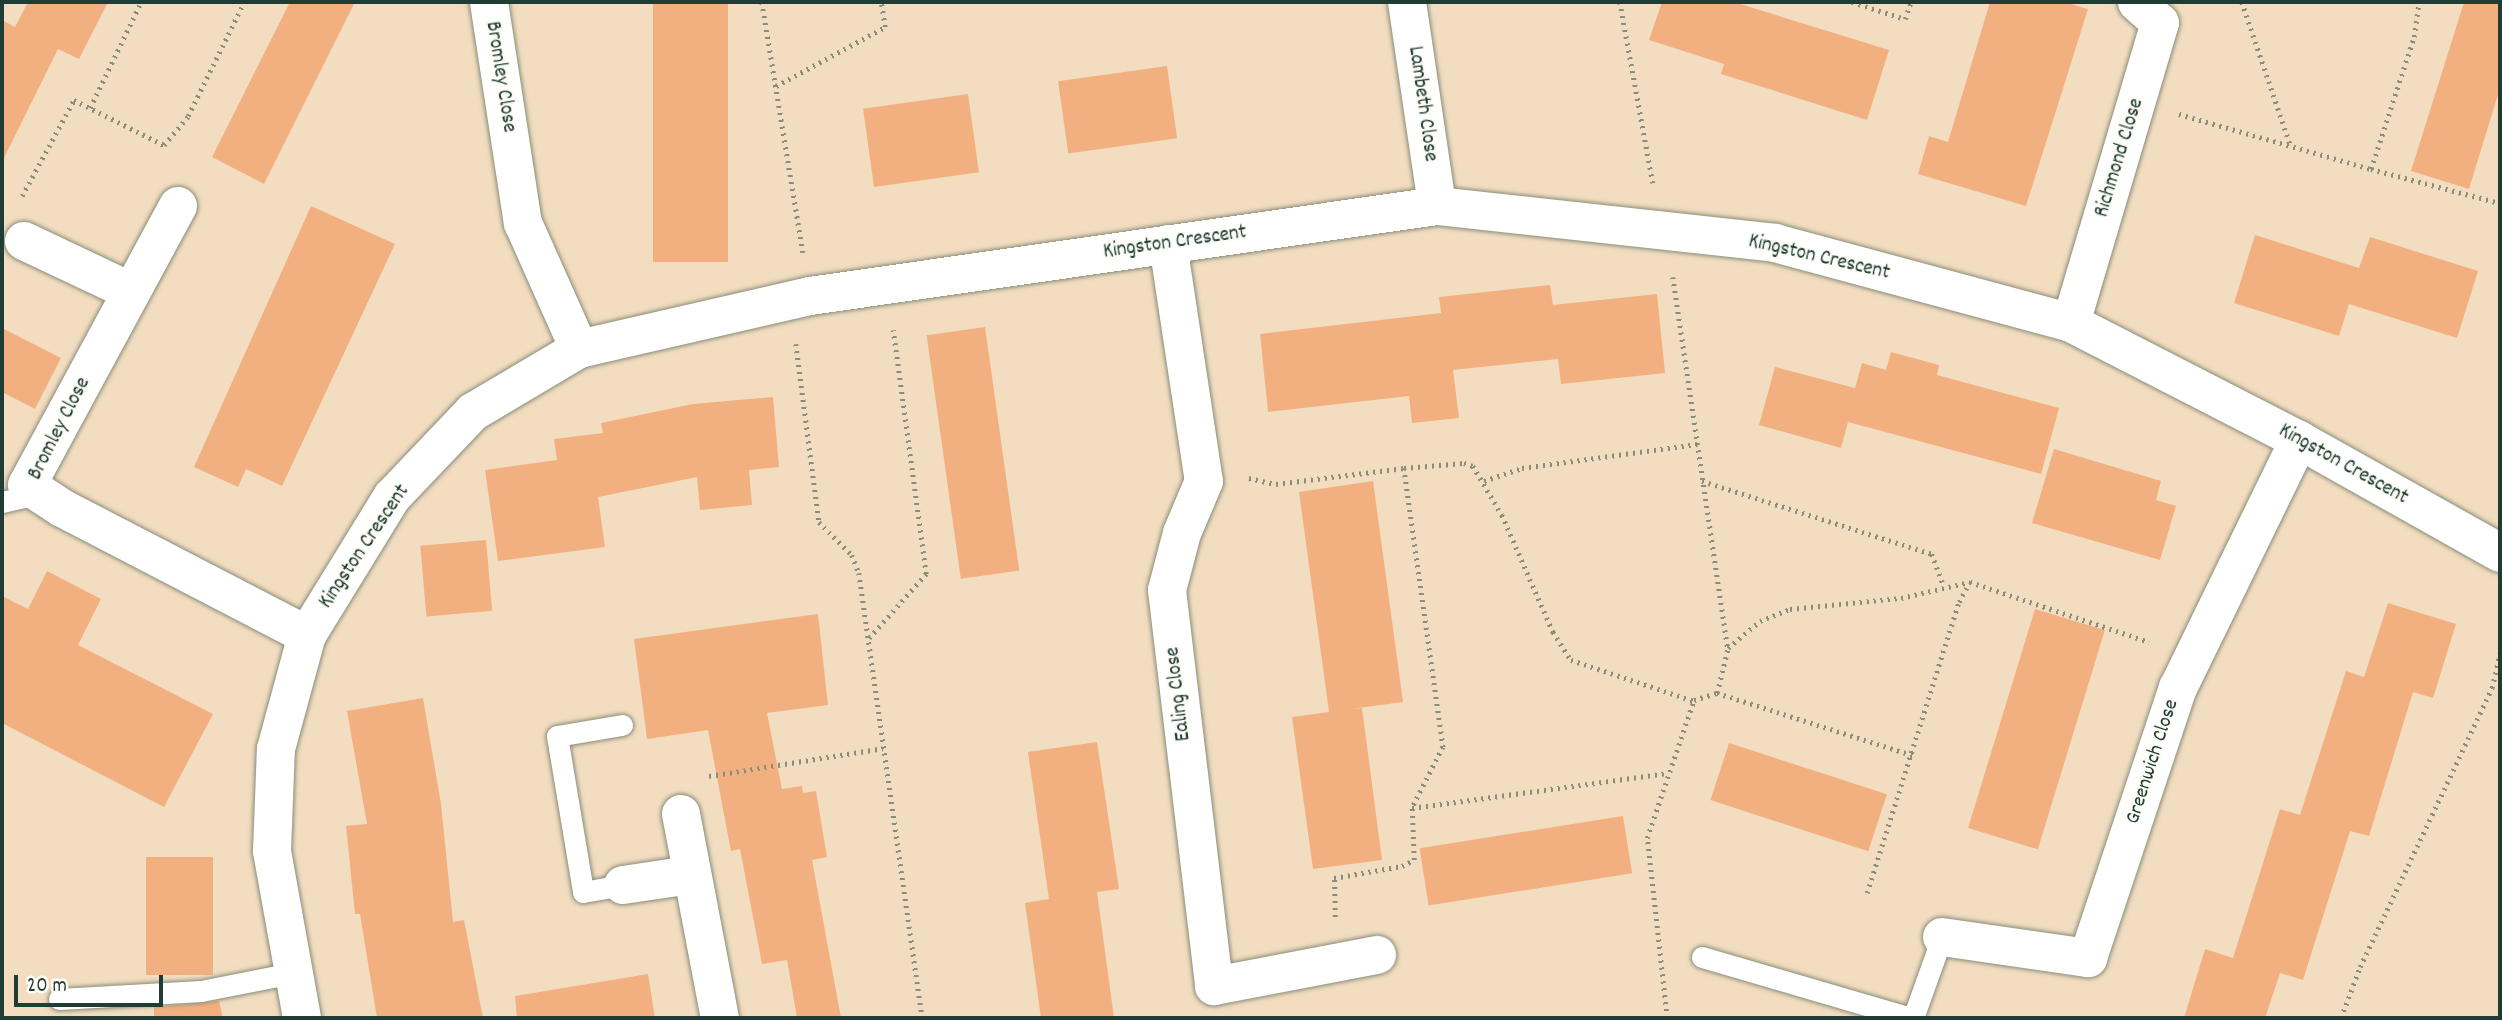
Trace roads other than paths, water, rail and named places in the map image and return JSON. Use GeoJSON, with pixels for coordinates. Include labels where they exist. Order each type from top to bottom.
{"type":"FeatureCollection","features":[{"type":"Feature","properties":{"kind":"street","name":"Bromley Close"},"geometry":{"type":"LineString","coordinates":[[489,2],[523,223],[579,349]]}},
{"type":"Feature","properties":{"kind":"street","name":"Lambeth Close"},"geometry":{"type":"LineString","coordinates":[[1407,2],[1437,206]]}},
{"type":"Feature","properties":{"kind":"street","name":"Richmond Close"},"geometry":{"type":"LineString","coordinates":[[2071,323],[2160,23],[2137,2]]}},
{"type":"Feature","properties":{"kind":"street","name":"Bromley Close"},"geometry":{"type":"LineString","coordinates":[[178,206],[27,485],[307,635]]}},
{"type":"Feature","properties":{"kind":"street","name":"Kingston Crescent"},"geometry":{"type":"LineString","coordinates":[[302,1018],[272,851],[276,749],[307,635],[392,497],[473,412],[579,349],[800,298],[1437,206],[1774,243],[2071,323],[2299,440],[2500,553]]}},
{"type":"Feature","properties":{"kind":"street"},"geometry":{"type":"LineString","coordinates":[[20,225],[132,292]]}},
{"type":"Feature","properties":{"kind":"street","name":"Ealing Close"},"geometry":{"type":"LineString","coordinates":[[1168,244],[1204,481],[1181,533],[1167,590],[1214,986],[1377,955]]}},
{"type":"Feature","properties":{"kind":"street","name":"Greenwich Close"},"geometry":{"type":"LineString","coordinates":[[1942,937],[2088,958],[2178,688],[2299,440]]}},
{"type":"Feature","properties":{"kind":"street"},"geometry":{"type":"LineString","coordinates":[[681,814],[720,1018]]}},
{"type":"Feature","properties":{"kind":"street"},"geometry":{"type":"LineString","coordinates":[[623,884],[691,875]]}},
{"type":"Feature","properties":{"kind":"lane"},"geometry":{"type":"LineString","coordinates":[[2,502],[40,494]]}},
{"type":"Feature","properties":{"kind":"lane"},"geometry":{"type":"LineString","coordinates":[[622,725],[557,736],[583,892],[623,884]]}},
{"type":"Feature","properties":{"kind":"lane"},"geometry":{"type":"LineString","coordinates":[[1702,957],[1912,1018],[1942,937]]}},
{"type":"Feature","properties":{"kind":"lane"},"geometry":{"type":"LineString","coordinates":[[59,999],[201,991],[293,973]]}}]}
